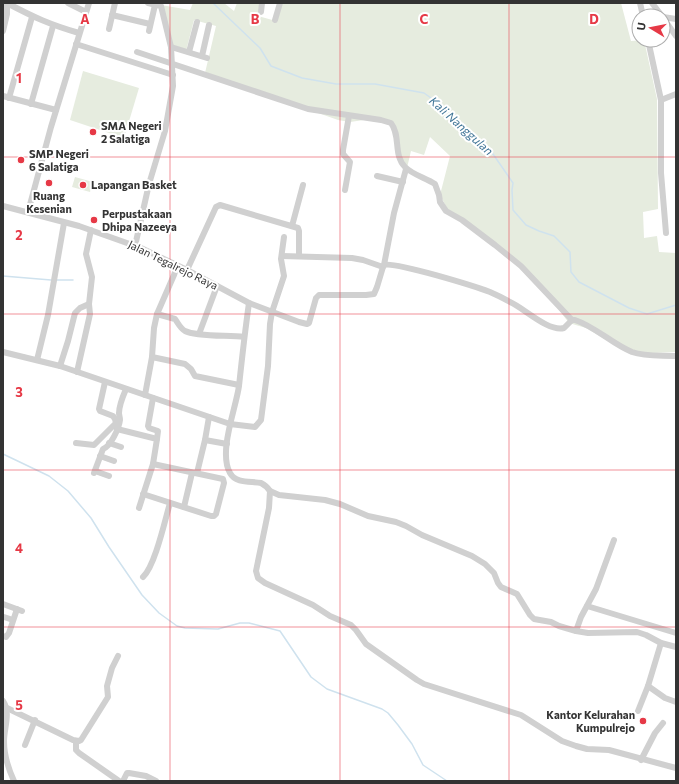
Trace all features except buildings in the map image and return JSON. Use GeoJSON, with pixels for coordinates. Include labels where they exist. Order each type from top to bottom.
{"type":"FeatureCollection","features":[{"type":"Feature","properties":{"kind":"street"},"geometry":{"type":"LineString","coordinates":[[68,3],[86,12]]}},
{"type":"Feature","properties":{"kind":"street"},"geometry":{"type":"LineString","coordinates":[[28,212],[56,110],[89,3]]}},
{"type":"Feature","properties":{"kind":"street"},"geometry":{"type":"LineString","coordinates":[[109,29],[115,3]]}},
{"type":"Feature","properties":{"kind":"street"},"geometry":{"type":"LineString","coordinates":[[148,3],[159,4]]}},
{"type":"Feature","properties":{"kind":"street"},"geometry":{"type":"LineString","coordinates":[[261,12],[262,3]]}},
{"type":"Feature","properties":{"kind":"street"},"geometry":{"type":"LineString","coordinates":[[276,20],[280,3]]}},
{"type":"Feature","properties":{"kind":"street"},"geometry":{"type":"LineString","coordinates":[[112,15],[150,28],[159,4]]}},
{"type":"Feature","properties":{"kind":"street"},"geometry":{"type":"LineString","coordinates":[[135,246],[149,184],[165,131],[173,86],[171,47],[159,4]]}},
{"type":"Feature","properties":{"kind":"street"},"geometry":{"type":"LineString","coordinates":[[3,32],[6,5],[53,26],[79,32]]}},
{"type":"Feature","properties":{"kind":"street"},"geometry":{"type":"LineString","coordinates":[[32,17],[6,97],[56,110]]}},
{"type":"Feature","properties":{"kind":"street"},"geometry":{"type":"LineString","coordinates":[[189,52],[197,22]]}},
{"type":"Feature","properties":{"kind":"street"},"geometry":{"type":"LineString","coordinates":[[171,47],[204,57],[209,25]]}},
{"type":"Feature","properties":{"kind":"street"},"geometry":{"type":"LineString","coordinates":[[31,104],[53,26]]}},
{"type":"Feature","properties":{"kind":"street"},"geometry":{"type":"LineString","coordinates":[[76,44],[172,75]]}},
{"type":"Feature","properties":{"kind":"street"},"geometry":{"type":"LineString","coordinates":[[650,48],[661,100],[662,173],[666,233]]}},
{"type":"Feature","properties":{"kind":"street"},"geometry":{"type":"LineString","coordinates":[[137,52],[308,109],[381,120],[391,123],[395,129],[401,163],[406,169],[435,184],[440,202],[446,211],[462,220],[521,266],[572,320],[589,326],[633,352],[646,355],[676,356]]}},
{"type":"Feature","properties":{"kind":"street"},"geometry":{"type":"LineString","coordinates":[[661,100],[676,94]]}},
{"type":"Feature","properties":{"kind":"street"},"geometry":{"type":"LineString","coordinates":[[345,190],[350,162],[343,154],[343,150],[349,116]]}},
{"type":"Feature","properties":{"kind":"street"},"geometry":{"type":"LineString","coordinates":[[383,266],[394,213],[406,169]]}},
{"type":"Feature","properties":{"kind":"street"},"geometry":{"type":"LineString","coordinates":[[377,176],[403,182]]}},
{"type":"Feature","properties":{"kind":"street"},"geometry":{"type":"LineString","coordinates":[[292,226],[303,185]]}},
{"type":"Feature","properties":{"kind":"street"},"geometry":{"type":"LineString","coordinates":[[187,270],[217,206],[221,205],[299,229],[299,256]]}},
{"type":"Feature","properties":{"kind":"street","name":"Jalan Tegalrejo Raya"},"geometry":{"type":"LineString","coordinates":[[3,206],[91,230],[135,246],[187,270],[249,304],[298,322],[308,324],[316,298],[319,295],[374,294],[383,266]]}},
{"type":"Feature","properties":{"kind":"street"},"geometry":{"type":"LineString","coordinates":[[36,360],[54,284],[64,223]]}},
{"type":"Feature","properties":{"kind":"street"},"geometry":{"type":"LineString","coordinates":[[77,372],[90,314],[89,304],[92,277],[86,254],[91,230]]}},
{"type":"Feature","properties":{"kind":"street"},"geometry":{"type":"LineString","coordinates":[[3,352],[60,366],[230,424],[255,427],[261,420],[268,366],[272,312],[284,276],[282,256],[284,237]]}},
{"type":"Feature","properties":{"kind":"street"},"geometry":{"type":"LineString","coordinates":[[282,256],[352,258],[383,266],[390,264],[420,271],[489,292],[512,303],[544,323],[555,328],[564,328],[572,320]]}},
{"type":"Feature","properties":{"kind":"street"},"geometry":{"type":"LineString","coordinates":[[145,395],[152,357],[154,328],[157,314],[174,275],[176,266]]}},
{"type":"Feature","properties":{"kind":"street"},"geometry":{"type":"LineString","coordinates":[[199,334],[217,286]]}},
{"type":"Feature","properties":{"kind":"street"},"geometry":{"type":"LineString","coordinates":[[60,366],[75,313],[80,308],[89,304]]}},
{"type":"Feature","properties":{"kind":"street"},"geometry":{"type":"LineString","coordinates":[[249,304],[239,385],[227,444],[226,463],[230,473],[234,477],[245,482],[261,484],[270,491],[279,495],[325,500],[340,504],[368,516],[396,522],[422,535],[472,556],[485,564],[494,573],[501,587],[517,594],[534,619],[551,622],[559,626],[588,633],[638,632],[661,643],[676,647]]}},
{"type":"Feature","properties":{"kind":"street"},"geometry":{"type":"LineString","coordinates":[[157,314],[175,319],[181,328],[186,332],[244,337]]}},
{"type":"Feature","properties":{"kind":"street"},"geometry":{"type":"LineString","coordinates":[[152,357],[188,365],[195,376],[239,385]]}},
{"type":"Feature","properties":{"kind":"street"},"geometry":{"type":"LineString","coordinates":[[76,442],[94,445],[116,422],[113,416],[99,410],[105,382]]}},
{"type":"Feature","properties":{"kind":"street"},"geometry":{"type":"LineString","coordinates":[[109,476],[94,472],[103,448],[106,448],[117,429],[120,420],[119,413],[126,389]]}},
{"type":"Feature","properties":{"kind":"street"},"geometry":{"type":"LineString","coordinates":[[139,508],[153,464],[157,439],[158,431],[149,428],[148,426],[153,398]]}},
{"type":"Feature","properties":{"kind":"street"},"geometry":{"type":"LineString","coordinates":[[184,507],[205,440],[209,417]]}},
{"type":"Feature","properties":{"kind":"street"},"geometry":{"type":"LineString","coordinates":[[117,429],[157,439]]}},
{"type":"Feature","properties":{"kind":"street"},"geometry":{"type":"LineString","coordinates":[[205,440],[227,444]]}},
{"type":"Feature","properties":{"kind":"street"},"geometry":{"type":"LineString","coordinates":[[109,443],[121,447]]}},
{"type":"Feature","properties":{"kind":"street"},"geometry":{"type":"LineString","coordinates":[[100,456],[114,461]]}},
{"type":"Feature","properties":{"kind":"street"},"geometry":{"type":"LineString","coordinates":[[153,464],[224,479]]}},
{"type":"Feature","properties":{"kind":"street"},"geometry":{"type":"LineString","coordinates":[[143,494],[214,516],[224,479],[226,475],[230,473]]}},
{"type":"Feature","properties":{"kind":"street"},"geometry":{"type":"LineString","coordinates":[[270,491],[269,508],[256,571],[258,578],[261,581],[313,605],[330,616],[351,625],[366,644],[424,684],[521,715],[562,741],[576,746],[587,749],[609,750],[641,760],[676,768]]}},
{"type":"Feature","properties":{"kind":"street"},"geometry":{"type":"LineString","coordinates":[[143,576],[147,572],[154,556],[170,503]]}},
{"type":"Feature","properties":{"kind":"street"},"geometry":{"type":"LineString","coordinates":[[576,631],[580,617],[596,589],[614,540]]}},
{"type":"Feature","properties":{"kind":"street"},"geometry":{"type":"LineString","coordinates":[[3,604],[19,610],[13,620],[7,636],[3,636]]}},
{"type":"Feature","properties":{"kind":"street"},"geometry":{"type":"LineString","coordinates":[[587,606],[676,633]]}},
{"type":"Feature","properties":{"kind":"street"},"geometry":{"type":"LineString","coordinates":[[4,617],[13,620]]}},
{"type":"Feature","properties":{"kind":"street"},"geometry":{"type":"LineString","coordinates":[[638,712],[648,686],[661,643]]}},
{"type":"Feature","properties":{"kind":"street"},"geometry":{"type":"LineString","coordinates":[[7,708],[35,720],[76,741],[81,740],[108,697],[107,686],[112,668],[118,656]]}},
{"type":"Feature","properties":{"kind":"street"},"geometry":{"type":"LineString","coordinates":[[648,686],[665,698],[676,702]]}},
{"type":"Feature","properties":{"kind":"street"},"geometry":{"type":"LineString","coordinates":[[3,701],[7,708],[4,742],[5,756],[9,771],[14,781]]}},
{"type":"Feature","properties":{"kind":"street"},"geometry":{"type":"LineString","coordinates":[[25,745],[35,720]]}},
{"type":"Feature","properties":{"kind":"street"},"geometry":{"type":"LineString","coordinates":[[641,760],[655,733],[663,723]]}},
{"type":"Feature","properties":{"kind":"street"},"geometry":{"type":"LineString","coordinates":[[76,741],[77,751],[119,781]]}},
{"type":"Feature","properties":{"kind":"street"},"geometry":{"type":"LineString","coordinates":[[123,781],[127,773],[129,773],[146,776],[156,781]]}},
{"type":"Feature","properties":{"kind":"shaded area"},"geometry":{"type":"Polygon","coordinates":[[[193,3],[224,3],[234,11],[237,3],[260,3],[258,16],[276,21],[280,5],[287,3],[621,3],[631,41],[631,48],[646,48],[657,99],[658,209],[643,212],[644,238],[657,236],[659,252],[676,253],[676,352],[630,354],[586,328],[569,323],[549,297],[520,266],[448,210],[440,195],[450,156],[430,137],[424,155],[411,151],[407,168],[404,164],[391,125],[378,118],[350,122],[338,120],[205,73],[216,26],[194,20],[186,51],[172,47],[161,5],[190,10],[193,3]]]}},
{"type":"Feature","properties":{"kind":"shaded area"},"geometry":{"type":"Polygon","coordinates":[[[83,71],[139,88],[124,138],[70,120],[83,71]]]}},
{"type":"Feature","properties":{"kind":"shaded area","name":"Lapangan Basket"},"geometry":{"type":"Polygon","coordinates":[[[75,177],[93,182],[90,192],[72,187],[75,177]]]}},
{"type":"Feature","properties":{"kind":"waterway","name":"Kali Nanggulan"},"geometry":{"type":"LineString","coordinates":[[213,3],[260,48],[271,66],[302,78],[336,84],[375,84],[424,93],[445,108],[480,144],[493,154],[513,183],[513,210],[526,225],[554,236],[570,252],[571,272],[579,282],[629,308],[647,314],[676,305]]}},
{"type":"Feature","properties":{"kind":"waterway"},"geometry":{"type":"LineString","coordinates":[[3,276],[51,280]]}},
{"type":"Feature","properties":{"kind":"waterway"},"geometry":{"type":"LineString","coordinates":[[57,280],[73,280]]}},
{"type":"Feature","properties":{"kind":"waterway"},"geometry":{"type":"LineString","coordinates":[[3,454],[49,476],[68,491],[91,518],[142,595],[159,613],[177,626],[185,628],[218,629],[240,623],[249,623],[280,631],[311,677],[327,689],[382,709],[388,713],[412,744],[423,765],[447,781]]}},
{"type":"Feature","properties":{"kind":"place","name":"SMA Negeri 2 Salatiga"},"geometry":{"type":"Point","coordinates":[93,132]}},
{"type":"Feature","properties":{"kind":"place","name":"SMP Negeri 6 Salatiga"},"geometry":{"type":"Point","coordinates":[21,160]}},
{"type":"Feature","properties":{"kind":"place","name":"Ruang Kesenian"},"geometry":{"type":"Point","coordinates":[49,183]}},
{"type":"Feature","properties":{"kind":"place","name":"Lapangan Basket"},"geometry":{"type":"Point","coordinates":[83,185]}},
{"type":"Feature","properties":{"kind":"place","name":"Perpustakaan Dhipa Nazeeya"},"geometry":{"type":"Point","coordinates":[94,220]}},
{"type":"Feature","properties":{"kind":"place","name":"Kantor Kelurahan Kumpulrejo"},"geometry":{"type":"Point","coordinates":[643,721]}}]}
